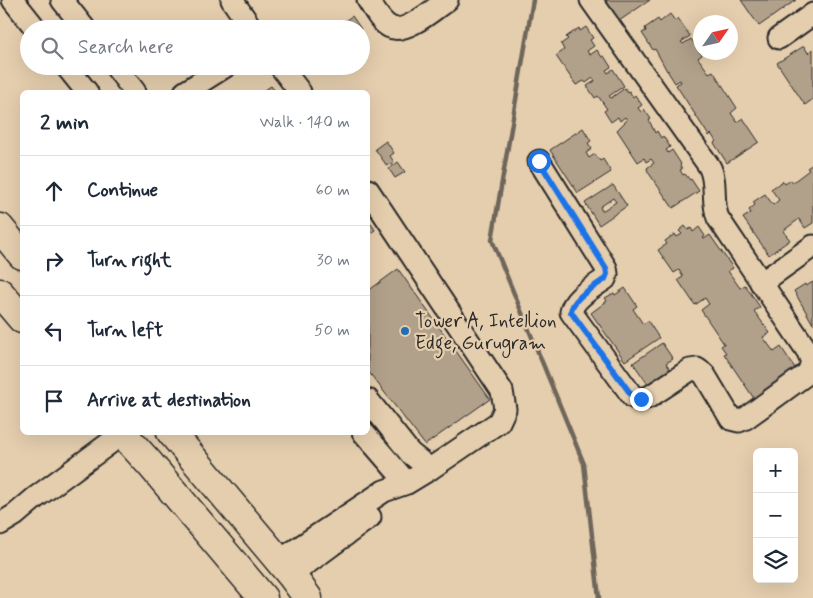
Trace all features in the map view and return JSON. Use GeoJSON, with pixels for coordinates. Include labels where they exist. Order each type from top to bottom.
{"type":"FeatureCollection","features":[{"type":"Feature","properties":{"kind":"main road"},"geometry":{"type":"LineString","coordinates":[[0,228],[20,253]]}},
{"type":"Feature","properties":{"kind":"main road"},"geometry":{"type":"LineString","coordinates":[[0,293],[20,317]]}},
{"type":"Feature","properties":{"kind":"main road"},"geometry":{"type":"LineString","coordinates":[[124,435],[263,598]]}},
{"type":"Feature","properties":{"kind":"main road"},"geometry":{"type":"LineString","coordinates":[[174,435],[308,598]]}},
{"type":"Feature","properties":{"kind":"street"},"geometry":{"type":"LineString","coordinates":[[13,0],[29,20]]}},
{"type":"Feature","properties":{"kind":"street"},"geometry":{"type":"LineString","coordinates":[[62,0],[78,20]]}},
{"type":"Feature","properties":{"kind":"street"},"geometry":{"type":"LineString","coordinates":[[232,0],[246,20]]}},
{"type":"Feature","properties":{"kind":"street"},"geometry":{"type":"LineString","coordinates":[[368,0],[383,22],[390,28],[400,30],[456,1]]}},
{"type":"Feature","properties":{"kind":"street"},"geometry":{"type":"LineString","coordinates":[[539,161],[606,268],[607,274],[605,279],[576,301],[571,307],[571,312],[633,397],[641,399],[649,397],[690,370],[697,369],[704,374],[731,419],[739,420],[746,418],[808,373],[812,362],[808,352],[718,218],[713,177],[709,166],[591,0]]}},
{"type":"Feature","properties":{"kind":"street"},"geometry":{"type":"LineString","coordinates":[[779,38],[813,14]]}},
{"type":"Feature","properties":{"kind":"street"},"geometry":{"type":"LineString","coordinates":[[74,75],[86,90]]}},
{"type":"Feature","properties":{"kind":"street"},"geometry":{"type":"LineString","coordinates":[[122,75],[134,90]]}},
{"type":"Feature","properties":{"kind":"street"},"geometry":{"type":"LineString","coordinates":[[188,90],[212,75]]}},
{"type":"Feature","properties":{"kind":"street"},"geometry":{"type":"LineString","coordinates":[[287,75],[298,90]]}},
{"type":"Feature","properties":{"kind":"street"},"geometry":{"type":"LineString","coordinates":[[285,568],[384,491],[407,483],[500,422],[505,409],[502,391],[370,193]]}},
{"type":"Feature","properties":{"kind":"street"},"geometry":{"type":"LineString","coordinates":[[761,283],[813,246]]}},
{"type":"Feature","properties":{"kind":"street"},"geometry":{"type":"LineString","coordinates":[[370,403],[410,453],[430,468]]}},
{"type":"Feature","properties":{"kind":"street"},"geometry":{"type":"LineString","coordinates":[[0,524],[15,515],[119,435]]}},
{"type":"Feature","properties":{"kind":"street"},"geometry":{"type":"LineString","coordinates":[[366,435],[407,483]]}},
{"type":"Feature","properties":{"kind":"building"},"geometry":{"type":"Polygon","coordinates":[[[601,0],[650,0],[616,23],[601,0]]]}},
{"type":"Feature","properties":{"kind":"building"},"geometry":{"type":"Polygon","coordinates":[[[741,0],[796,0],[759,26],[741,0]]]}},
{"type":"Feature","properties":{"kind":"building"},"geometry":{"type":"Polygon","coordinates":[[[670,14],[675,21],[678,18],[690,36],[681,42],[683,44],[691,39],[693,42],[693,60],[699,60],[709,73],[713,71],[737,108],[731,113],[737,122],[743,118],[759,142],[727,163],[714,143],[716,141],[711,134],[709,136],[676,85],[681,82],[680,80],[675,83],[655,49],[653,50],[642,33],[646,31],[645,28],[658,19],[660,22],[670,14]]]}},
{"type":"Feature","properties":{"kind":"building"},"geometry":{"type":"Polygon","coordinates":[[[352,16],[355,20],[346,20],[352,16]]]}},
{"type":"Feature","properties":{"kind":"building"},"geometry":{"type":"Polygon","coordinates":[[[586,27],[593,38],[590,40],[594,46],[587,51],[590,55],[597,50],[602,57],[604,56],[611,67],[606,70],[608,73],[613,69],[624,86],[609,96],[611,98],[625,88],[633,97],[635,95],[642,105],[638,108],[641,112],[644,109],[651,119],[649,120],[655,133],[657,131],[661,138],[663,136],[670,147],[666,150],[668,153],[672,150],[681,164],[682,169],[680,170],[683,175],[685,174],[691,179],[699,191],[673,208],[648,172],[647,168],[654,163],[651,159],[646,162],[644,158],[638,162],[617,130],[627,120],[625,117],[620,121],[618,117],[611,122],[604,111],[607,109],[598,96],[595,98],[587,86],[595,81],[593,78],[586,83],[584,81],[576,85],[556,56],[564,50],[561,44],[568,39],[566,37],[579,28],[580,31],[586,27]]]}},
{"type":"Feature","properties":{"kind":"building"},"geometry":{"type":"Polygon","coordinates":[[[804,46],[808,53],[813,49],[813,99],[805,105],[777,63],[804,46]]]}},
{"type":"Feature","properties":{"kind":"building"},"geometry":{"type":"Polygon","coordinates":[[[271,86],[274,90],[265,90],[271,86]]]}},
{"type":"Feature","properties":{"kind":"building"},"geometry":{"type":"Polygon","coordinates":[[[583,128],[591,141],[588,143],[592,149],[586,153],[589,158],[595,154],[600,161],[603,159],[611,172],[578,193],[550,150],[583,128]]]}},
{"type":"Feature","properties":{"kind":"building"},"geometry":{"type":"Polygon","coordinates":[[[386,141],[394,153],[390,156],[394,162],[387,166],[375,149],[386,141]]]}},
{"type":"Feature","properties":{"kind":"building"},"geometry":{"type":"Polygon","coordinates":[[[398,162],[405,172],[395,178],[389,169],[398,162]]]}},
{"type":"Feature","properties":{"kind":"building"},"geometry":{"type":"Polygon","coordinates":[[[813,164],[813,223],[805,228],[799,219],[783,231],[790,240],[769,255],[743,218],[751,213],[749,210],[755,205],[753,202],[765,194],[773,205],[779,200],[771,189],[783,181],[785,184],[791,180],[793,182],[809,170],[807,168],[813,164]]]}},
{"type":"Feature","properties":{"kind":"building"},"geometry":{"type":"Polygon","coordinates":[[[613,185],[627,206],[599,225],[585,203],[613,185]],[[613,198],[600,207],[602,211],[616,202],[613,198]]]}},
{"type":"Feature","properties":{"kind":"building"},"geometry":{"type":"Polygon","coordinates":[[[370,222],[375,230],[370,234],[370,222]]]}},
{"type":"Feature","properties":{"kind":"building"},"geometry":{"type":"Polygon","coordinates":[[[685,226],[688,230],[691,228],[693,232],[699,227],[705,236],[704,239],[710,235],[733,268],[728,271],[740,288],[745,285],[760,307],[754,311],[770,333],[763,337],[774,352],[781,347],[797,371],[755,400],[724,354],[726,353],[721,346],[724,344],[701,310],[709,304],[705,298],[695,305],[678,280],[683,277],[679,270],[674,273],[658,250],[667,244],[665,241],[675,234],[677,237],[682,234],[679,231],[685,226]]]}},
{"type":"Feature","properties":{"kind":"building","name":"Tower A, Intellion Edge, Gurugram"},"geometry":{"type":"Polygon","coordinates":[[[398,269],[490,399],[425,445],[370,374],[370,290],[398,269]]]}},
{"type":"Feature","properties":{"kind":"building"},"geometry":{"type":"Polygon","coordinates":[[[813,282],[813,324],[794,291],[805,284],[806,286],[813,282]]]}},
{"type":"Feature","properties":{"kind":"building"},"geometry":{"type":"Polygon","coordinates":[[[625,288],[637,306],[633,309],[643,324],[648,321],[659,338],[625,361],[591,313],[607,301],[605,298],[614,293],[615,295],[625,288]]]}},
{"type":"Feature","properties":{"kind":"building"},"geometry":{"type":"Polygon","coordinates":[[[662,343],[673,359],[666,363],[670,369],[667,372],[671,377],[652,390],[633,363],[662,343]]]}},
{"type":"Feature","properties":{"kind":"waterway"},"geometry":{"type":"LineString","coordinates":[[533,0],[492,240],[584,464],[599,598]]}},
{"type":"Feature","properties":{"kind":"place","name":"Tower A, Intellion Edge, Gurugram"},"geometry":{"type":"Point","coordinates":[405,331]}},
{"type":"Feature","properties":{"kind":"route"},"geometry":{"type":"LineString","coordinates":[[539,161],[606,268],[607,274],[605,279],[576,301],[571,307],[571,312],[633,397],[641,399]]}}]}
